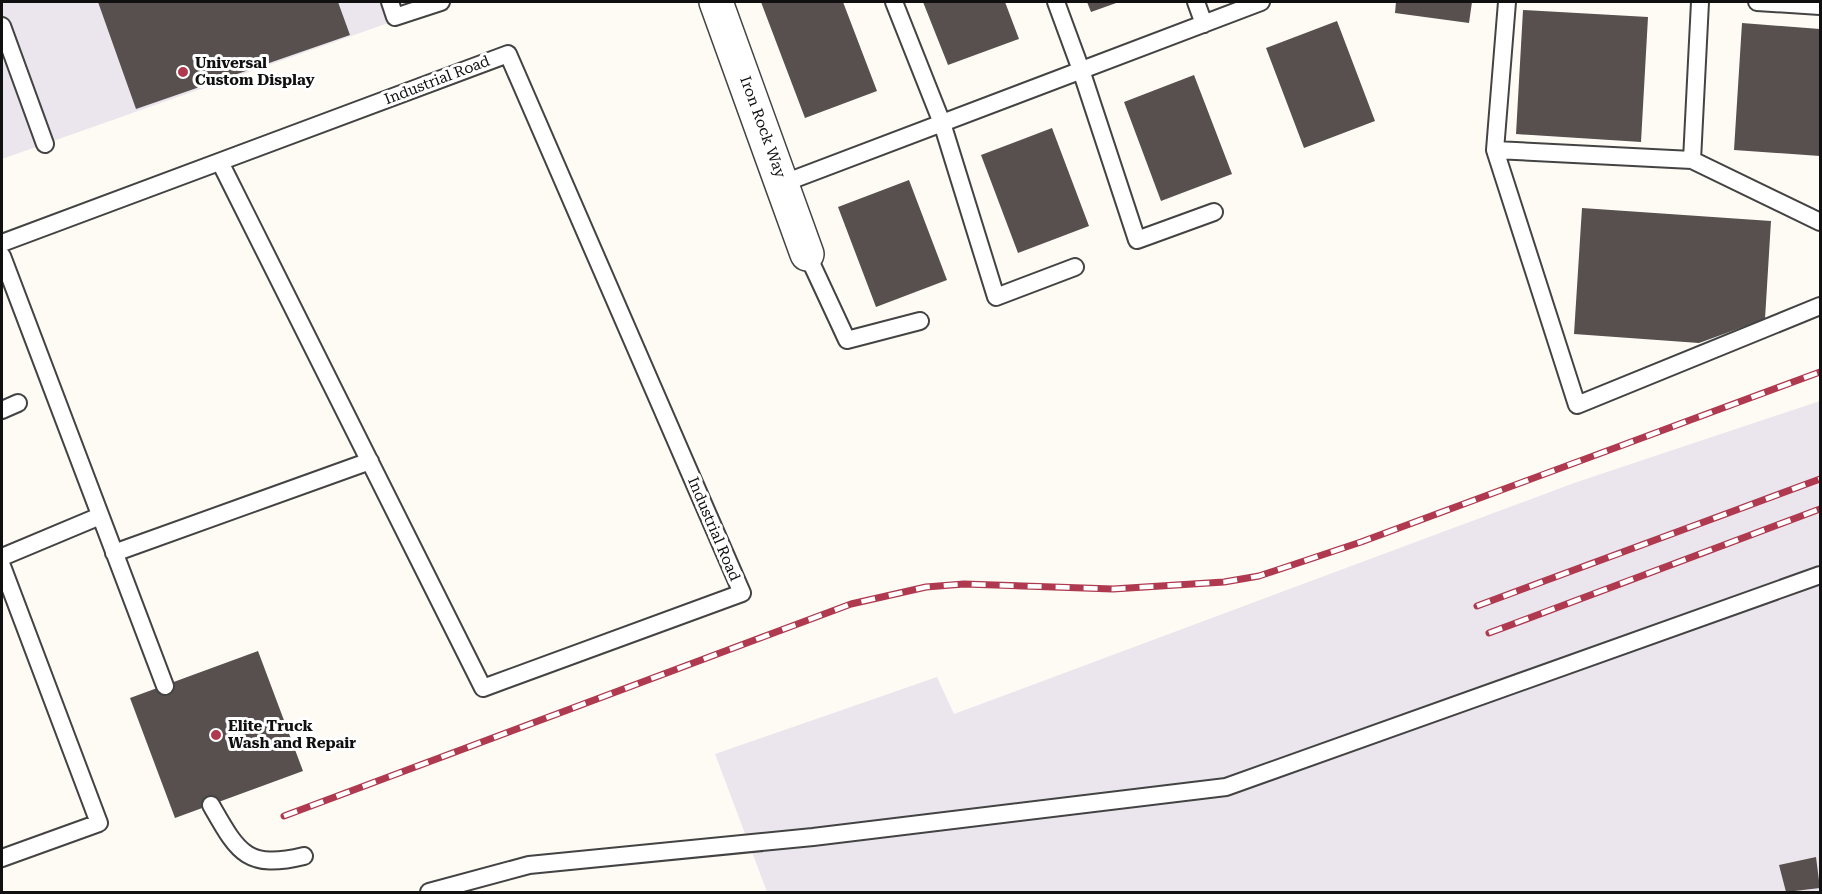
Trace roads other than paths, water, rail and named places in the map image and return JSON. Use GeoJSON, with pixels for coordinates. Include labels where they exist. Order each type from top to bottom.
{"type":"FeatureCollection","features":[{"type":"Feature","properties":{"kind":"street","name":"Iron Rock Way"},"geometry":{"type":"LineString","coordinates":[[716,2],[784,183],[807,254]]}},
{"type":"Feature","properties":{"kind":"lane"},"geometry":{"type":"LineString","coordinates":[[390,2],[395,17],[441,2]]}},
{"type":"Feature","properties":{"kind":"lane"},"geometry":{"type":"LineString","coordinates":[[894,2],[942,123],[996,297],[1075,267]]}},
{"type":"Feature","properties":{"kind":"lane"},"geometry":{"type":"LineString","coordinates":[[1056,2],[1082,70],[1137,240],[1214,212]]}},
{"type":"Feature","properties":{"kind":"lane"},"geometry":{"type":"LineString","coordinates":[[1196,2],[1204,24]]}},
{"type":"Feature","properties":{"kind":"lane"},"geometry":{"type":"LineString","coordinates":[[784,183],[1261,2]]}},
{"type":"Feature","properties":{"kind":"lane"},"geometry":{"type":"LineString","coordinates":[[1507,2],[1495,150],[1576,405],[1821,306]]}},
{"type":"Feature","properties":{"kind":"lane"},"geometry":{"type":"LineString","coordinates":[[1692,160],[1700,2]]}},
{"type":"Feature","properties":{"kind":"lane"},"geometry":{"type":"LineString","coordinates":[[1757,2],[1821,6]]}},
{"type":"Feature","properties":{"kind":"lane"},"geometry":{"type":"LineString","coordinates":[[2,26],[45,144]]}},
{"type":"Feature","properties":{"kind":"lane","name":"Industrial Road"},"geometry":{"type":"LineString","coordinates":[[2,243],[508,54],[742,593],[483,688],[220,162]]}},
{"type":"Feature","properties":{"kind":"lane"},"geometry":{"type":"LineString","coordinates":[[1495,150],[1692,160],[1821,222]]}},
{"type":"Feature","properties":{"kind":"lane"},"geometry":{"type":"LineString","coordinates":[[807,254],[847,340],[920,321]]}},
{"type":"Feature","properties":{"kind":"lane"},"geometry":{"type":"LineString","coordinates":[[2,256],[165,686]]}},
{"type":"Feature","properties":{"kind":"lane"},"geometry":{"type":"LineString","coordinates":[[2,410],[18,403]]}},
{"type":"Feature","properties":{"kind":"lane"},"geometry":{"type":"LineString","coordinates":[[114,553],[370,461]]}},
{"type":"Feature","properties":{"kind":"lane"},"geometry":{"type":"LineString","coordinates":[[2,557],[100,516]]}},
{"type":"Feature","properties":{"kind":"lane"},"geometry":{"type":"LineString","coordinates":[[2,566],[99,823],[2,858]]}},
{"type":"Feature","properties":{"kind":"lane"},"geometry":{"type":"LineString","coordinates":[[429,892],[529,865],[813,837],[1226,787],[1821,575]]}},
{"type":"Feature","properties":{"kind":"lane"},"geometry":{"type":"LineString","coordinates":[[211,805],[232,840],[249,856],[276,863],[304,856]]}},
{"type":"Feature","properties":{"kind":"railway"},"geometry":{"type":"LineString","coordinates":[[284,816],[851,604],[926,587],[964,584],[1113,589],[1224,582],[1259,576],[1361,542],[1820,372]]}},
{"type":"Feature","properties":{"kind":"railway"},"geometry":{"type":"LineString","coordinates":[[1477,606],[1820,479]]}},
{"type":"Feature","properties":{"kind":"railway"},"geometry":{"type":"LineString","coordinates":[[1489,633],[1820,509]]}},
{"type":"Feature","properties":{"kind":"place","name":"Universal Custom Display"},"geometry":{"type":"Point","coordinates":[183,72]}},
{"type":"Feature","properties":{"kind":"place","name":"Elite Truck Wash and Repair"},"geometry":{"type":"Point","coordinates":[216,735]}}]}
